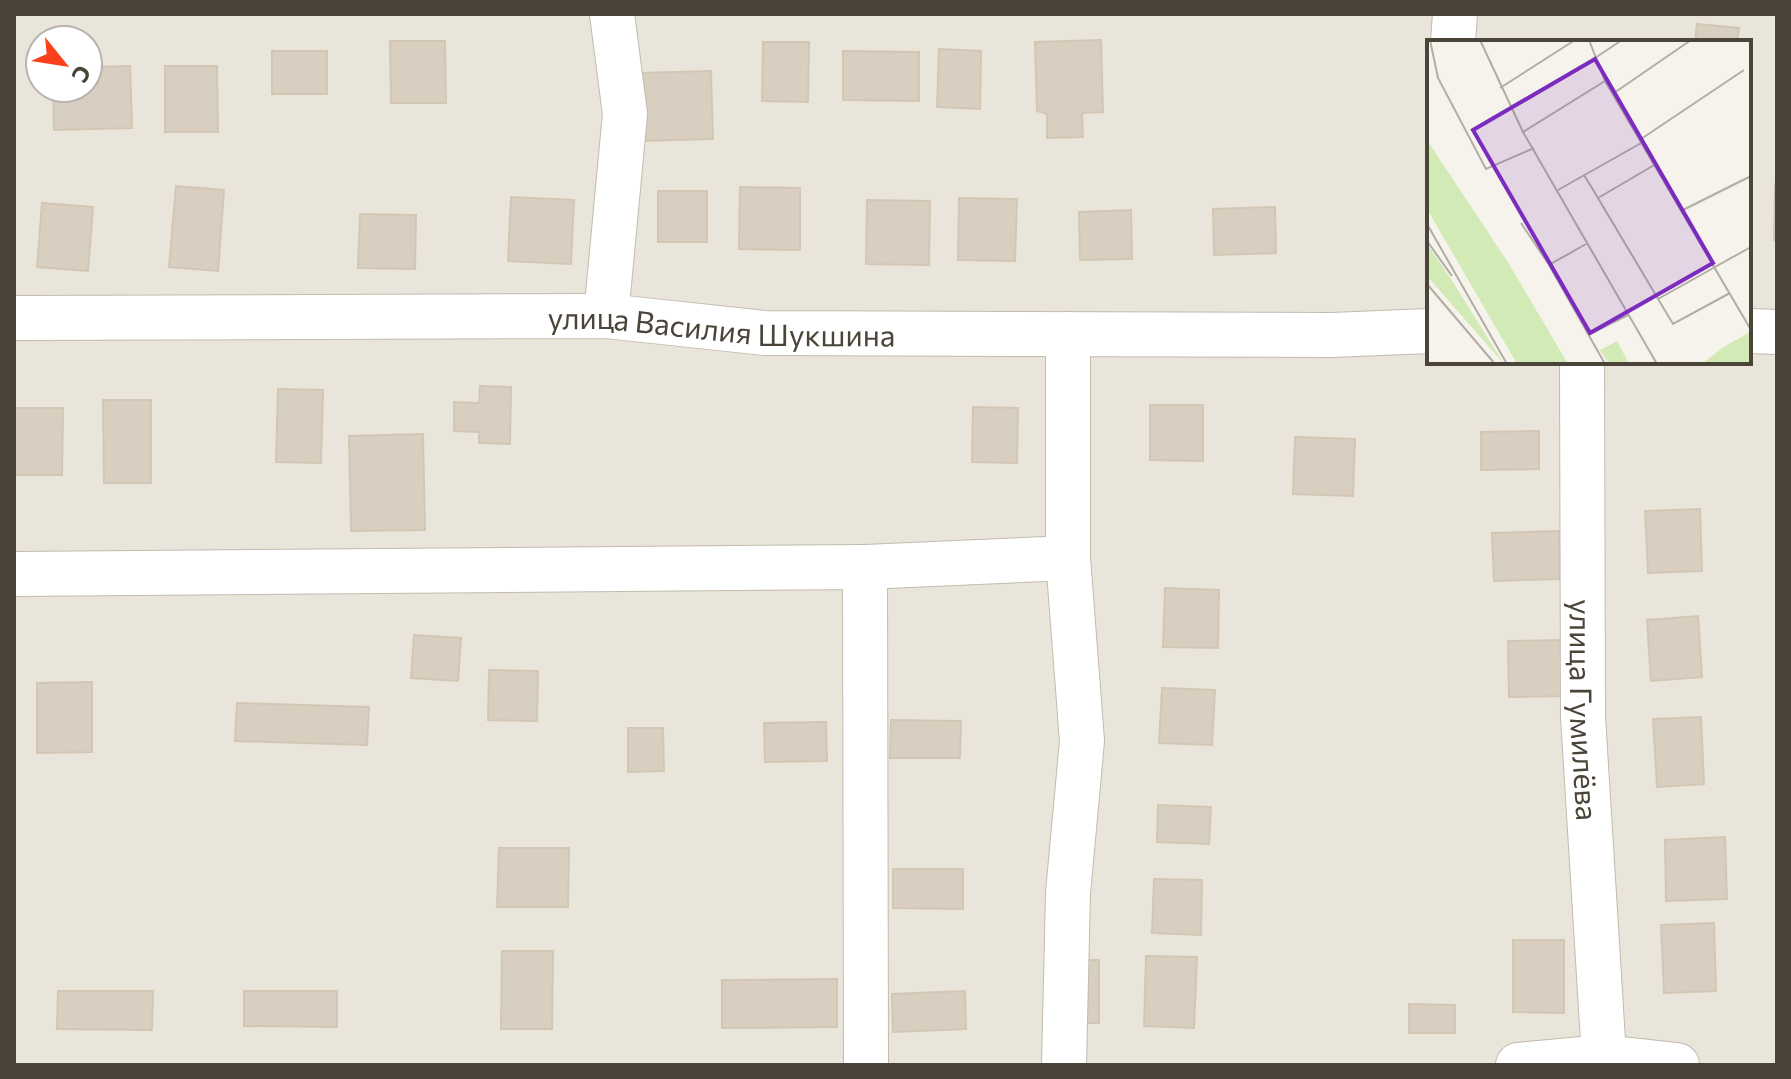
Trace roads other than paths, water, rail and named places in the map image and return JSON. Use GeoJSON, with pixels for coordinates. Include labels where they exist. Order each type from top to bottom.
{"type":"FeatureCollection","features":[{"type":"Feature","properties":{"kind":"street"},"geometry":{"type":"LineString","coordinates":[[606,316],[625,114],[612,14]]}},
{"type":"Feature","properties":{"kind":"street"},"geometry":{"type":"LineString","coordinates":[[1453,40],[1455,14]]}},
{"type":"Feature","properties":{"kind":"street","name":"улица Василия Шукшина"},"geometry":{"type":"LineString","coordinates":[[14,318],[606,316],[765,333],[1332,335],[1427,331]]}},
{"type":"Feature","properties":{"kind":"street"},"geometry":{"type":"LineString","coordinates":[[1751,331],[1777,332]]}},
{"type":"Feature","properties":{"kind":"street"},"geometry":{"type":"LineString","coordinates":[[1064,1065],[1068,893],[1082,741],[1068,558],[1068,334]]}},
{"type":"Feature","properties":{"kind":"street","name":"улица Гумилёва"},"geometry":{"type":"LineString","coordinates":[[1582,364],[1583,717],[1604,1057]]}},
{"type":"Feature","properties":{"kind":"street"},"geometry":{"type":"LineString","coordinates":[[14,574],[865,567],[1068,558]]}},
{"type":"Feature","properties":{"kind":"street"},"geometry":{"type":"LineString","coordinates":[[865,567],[866,1065]]}},
{"type":"Feature","properties":{"kind":"street"},"geometry":{"type":"LineString","coordinates":[[1518,1065],[1604,1057],[1677,1065]]}}]}
